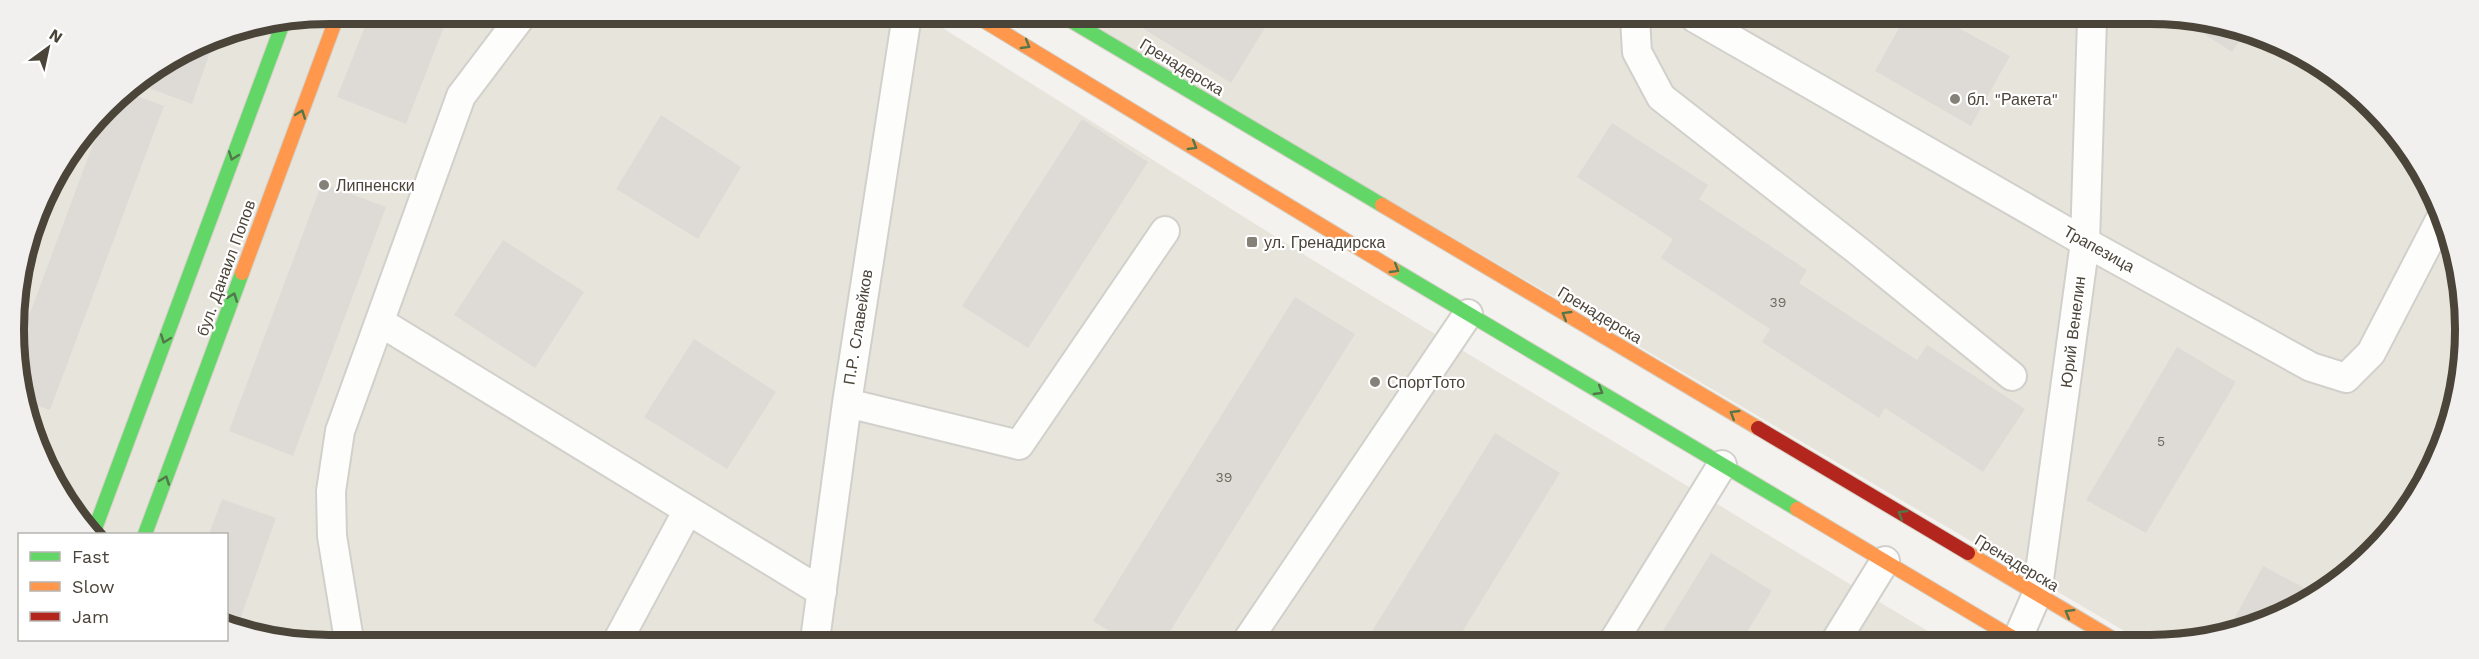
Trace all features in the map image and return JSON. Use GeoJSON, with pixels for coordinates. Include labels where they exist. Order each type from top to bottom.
{"type":"FeatureCollection","features":[{"type":"Feature","properties":{"kind":"street","name":"бул. Данаил Попов"},"geometry":{"type":"LineString","coordinates":[[145,533],[334,24]]}},
{"type":"Feature","properties":{"kind":"street"},"geometry":{"type":"LineString","coordinates":[[348,635],[332,536],[331,491],[340,431],[461,96],[515,24]]}},
{"type":"Feature","properties":{"kind":"street","name":"П.Р. Славейков"},"geometry":{"type":"LineString","coordinates":[[816,635],[847,403],[906,24]]}},
{"type":"Feature","properties":{"kind":"street"},"geometry":{"type":"LineString","coordinates":[[989,24],[1468,314],[2010,635]]}},
{"type":"Feature","properties":{"kind":"street","name":"Гренадерска"},"geometry":{"type":"LineString","coordinates":[[1076,24],[2105,635]]}},
{"type":"Feature","properties":{"kind":"street"},"geometry":{"type":"LineString","coordinates":[[1635,24],[1637,52],[1661,97],[1857,250],[2012,376]]}},
{"type":"Feature","properties":{"kind":"street","name":"Трапезица"},"geometry":{"type":"LineString","coordinates":[[1705,24],[2085,242],[2311,367],[2346,378],[2371,353],[2437,225]]}},
{"type":"Feature","properties":{"kind":"street","name":"Юрий Венелин"},"geometry":{"type":"LineString","coordinates":[[2022,635],[2037,594],[2085,242],[2092,24]]}},
{"type":"Feature","properties":{"kind":"street","name":"бул. Данаил Попов"},"geometry":{"type":"LineString","coordinates":[[96,526],[281,28]]}},
{"type":"Feature","properties":{"kind":"street"},"geometry":{"type":"LineString","coordinates":[[847,403],[1019,445],[1165,231]]}},
{"type":"Feature","properties":{"kind":"street"},"geometry":{"type":"LineString","coordinates":[[1250,635],[1468,314]]}},
{"type":"Feature","properties":{"kind":"street"},"geometry":{"type":"LineString","coordinates":[[380,322],[822,592]]}},
{"type":"Feature","properties":{"kind":"street"},"geometry":{"type":"LineString","coordinates":[[1617,635],[1722,465]]}},
{"type":"Feature","properties":{"kind":"street"},"geometry":{"type":"LineString","coordinates":[[621,635],[688,510]]}},
{"type":"Feature","properties":{"kind":"street"},"geometry":{"type":"LineString","coordinates":[[1839,635],[1885,561]]}},
{"type":"Feature","properties":{"kind":"shaded area"},"geometry":{"type":"Polygon","coordinates":[[[936,24],[1311,259],[1934,635],[330,635],[290,632],[250,625],[228,618],[228,533],[102,533],[75,499],[47,446],[34,409],[25,349],[27,290],[40,231],[56,194],[75,160],[113,113],[160,75],[213,47],[250,34],[310,25],[936,24]]]}},
{"type":"Feature","properties":{"kind":"shaded area"},"geometry":{"type":"Polygon","coordinates":[[[1089,24],[2150,24],[2189,27],[2229,34],[2266,47],[2302,65],[2335,87],[2366,113],[2404,160],[2432,213],[2445,250],[2454,310],[2454,349],[2445,409],[2432,446],[2404,499],[2366,546],[2319,584],[2266,612],[2229,625],[2189,632],[2131,635],[1089,24]]]}},
{"type":"Feature","properties":{"kind":"building"},"geometry":{"type":"Polygon","coordinates":[[[366,24],[445,24],[406,124],[337,97],[366,24]]]}},
{"type":"Feature","properties":{"kind":"building"},"geometry":{"type":"Polygon","coordinates":[[[1136,24],[1259,24],[1265,28],[1231,83],[1136,24]]]}},
{"type":"Feature","properties":{"kind":"building","name":"бл. \"Ракета\""},"geometry":{"type":"Polygon","coordinates":[[[1901,24],[1951,24],[2010,56],[1971,126],[1875,71],[1901,24]]]}},
{"type":"Feature","properties":{"kind":"building"},"geometry":{"type":"Polygon","coordinates":[[[2195,28],[2242,38],[2232,52],[2195,28]]]}},
{"type":"Feature","properties":{"kind":"building"},"geometry":{"type":"Polygon","coordinates":[[[206,50],[210,52],[192,104],[145,87],[160,75],[206,50]]]}},
{"type":"Feature","properties":{"kind":"building"},"geometry":{"type":"Polygon","coordinates":[[[134,95],[164,106],[50,410],[33,404],[27,369],[24,329],[98,130],[113,113],[134,95]]]}},
{"type":"Feature","properties":{"kind":"building"},"geometry":{"type":"Polygon","coordinates":[[[661,115],[741,167],[698,239],[616,189],[661,115]]]}},
{"type":"Feature","properties":{"kind":"building"},"geometry":{"type":"Polygon","coordinates":[[[1082,119],[1148,162],[1028,348],[962,306],[1082,119]]]}},
{"type":"Feature","properties":{"kind":"building"},"geometry":{"type":"Polygon","coordinates":[[[1612,123],[1708,185],[1699,199],[1807,270],[1799,283],[1917,360],[1927,345],[2025,409],[1983,472],[1885,408],[1879,418],[1762,342],[1770,329],[1661,258],[1673,239],[1577,177],[1612,123]]]}},
{"type":"Feature","properties":{"kind":"building"},"geometry":{"type":"Polygon","coordinates":[[[322,183],[386,207],[293,456],[229,431],[322,183]]]}},
{"type":"Feature","properties":{"kind":"building"},"geometry":{"type":"Polygon","coordinates":[[[503,240],[584,292],[535,368],[454,315],[503,240]]]}},
{"type":"Feature","properties":{"kind":"building"},"geometry":{"type":"Polygon","coordinates":[[[1295,297],[1355,334],[1168,635],[1116,635],[1093,621],[1295,297]]]}},
{"type":"Feature","properties":{"kind":"building"},"geometry":{"type":"Polygon","coordinates":[[[694,339],[776,392],[727,469],[644,417],[694,339]]]}},
{"type":"Feature","properties":{"kind":"building"},"geometry":{"type":"Polygon","coordinates":[[[2177,347],[2236,382],[2146,533],[2086,500],[2177,347]]]}},
{"type":"Feature","properties":{"kind":"building"},"geometry":{"type":"Polygon","coordinates":[[[1495,433],[1560,473],[1460,635],[1370,635],[1495,433]]]}},
{"type":"Feature","properties":{"kind":"building"},"geometry":{"type":"Polygon","coordinates":[[[222,499],[276,518],[239,622],[228,618],[228,533],[209,533],[222,499]]]}},
{"type":"Feature","properties":{"kind":"building"},"geometry":{"type":"Polygon","coordinates":[[[1711,553],[1772,591],[1745,635],[1660,635],[1711,553]]]}},
{"type":"Feature","properties":{"kind":"building"},"geometry":{"type":"Polygon","coordinates":[[[2263,566],[2309,590],[2266,612],[2231,624],[2263,566]]]}},
{"type":"Feature","properties":{"kind":"traffic: fast"},"geometry":{"type":"LineString","coordinates":[[1077,24],[1382,205]]}},
{"type":"Feature","properties":{"kind":"traffic: fast"},"geometry":{"type":"LineString","coordinates":[[96,526],[281,28]]}},
{"type":"Feature","properties":{"kind":"traffic: fast"},"geometry":{"type":"LineString","coordinates":[[1393,269],[1797,509]]}},
{"type":"Feature","properties":{"kind":"traffic: fast"},"geometry":{"type":"LineString","coordinates":[[145,533],[242,273]]}},
{"type":"Feature","properties":{"kind":"traffic: slow"},"geometry":{"type":"LineString","coordinates":[[242,273],[334,24]]}},
{"type":"Feature","properties":{"kind":"traffic: slow"},"geometry":{"type":"LineString","coordinates":[[989,24],[1393,269]]}},
{"type":"Feature","properties":{"kind":"traffic: slow"},"geometry":{"type":"LineString","coordinates":[[1382,205],[1758,428]]}},
{"type":"Feature","properties":{"kind":"traffic: slow"},"geometry":{"type":"LineString","coordinates":[[1797,509],[2009,635]]}},
{"type":"Feature","properties":{"kind":"traffic: slow"},"geometry":{"type":"LineString","coordinates":[[1968,553],[2106,635]]}},
{"type":"Feature","properties":{"kind":"traffic: jam"},"geometry":{"type":"LineString","coordinates":[[1758,428],[1968,553]]}},
{"type":"Feature","properties":{"kind":"place","name":"бл. \"Ракета\""},"geometry":{"type":"Point","coordinates":[1955,99]}},
{"type":"Feature","properties":{"kind":"place","name":"Липненски"},"geometry":{"type":"Point","coordinates":[324,185]}},
{"type":"Feature","properties":{"kind":"place","name":"ул. Гренадирска"},"geometry":{"type":"Point","coordinates":[1252,242]}},
{"type":"Feature","properties":{"kind":"place","name":"СпортТото"},"geometry":{"type":"Point","coordinates":[1375,382]}}]}
